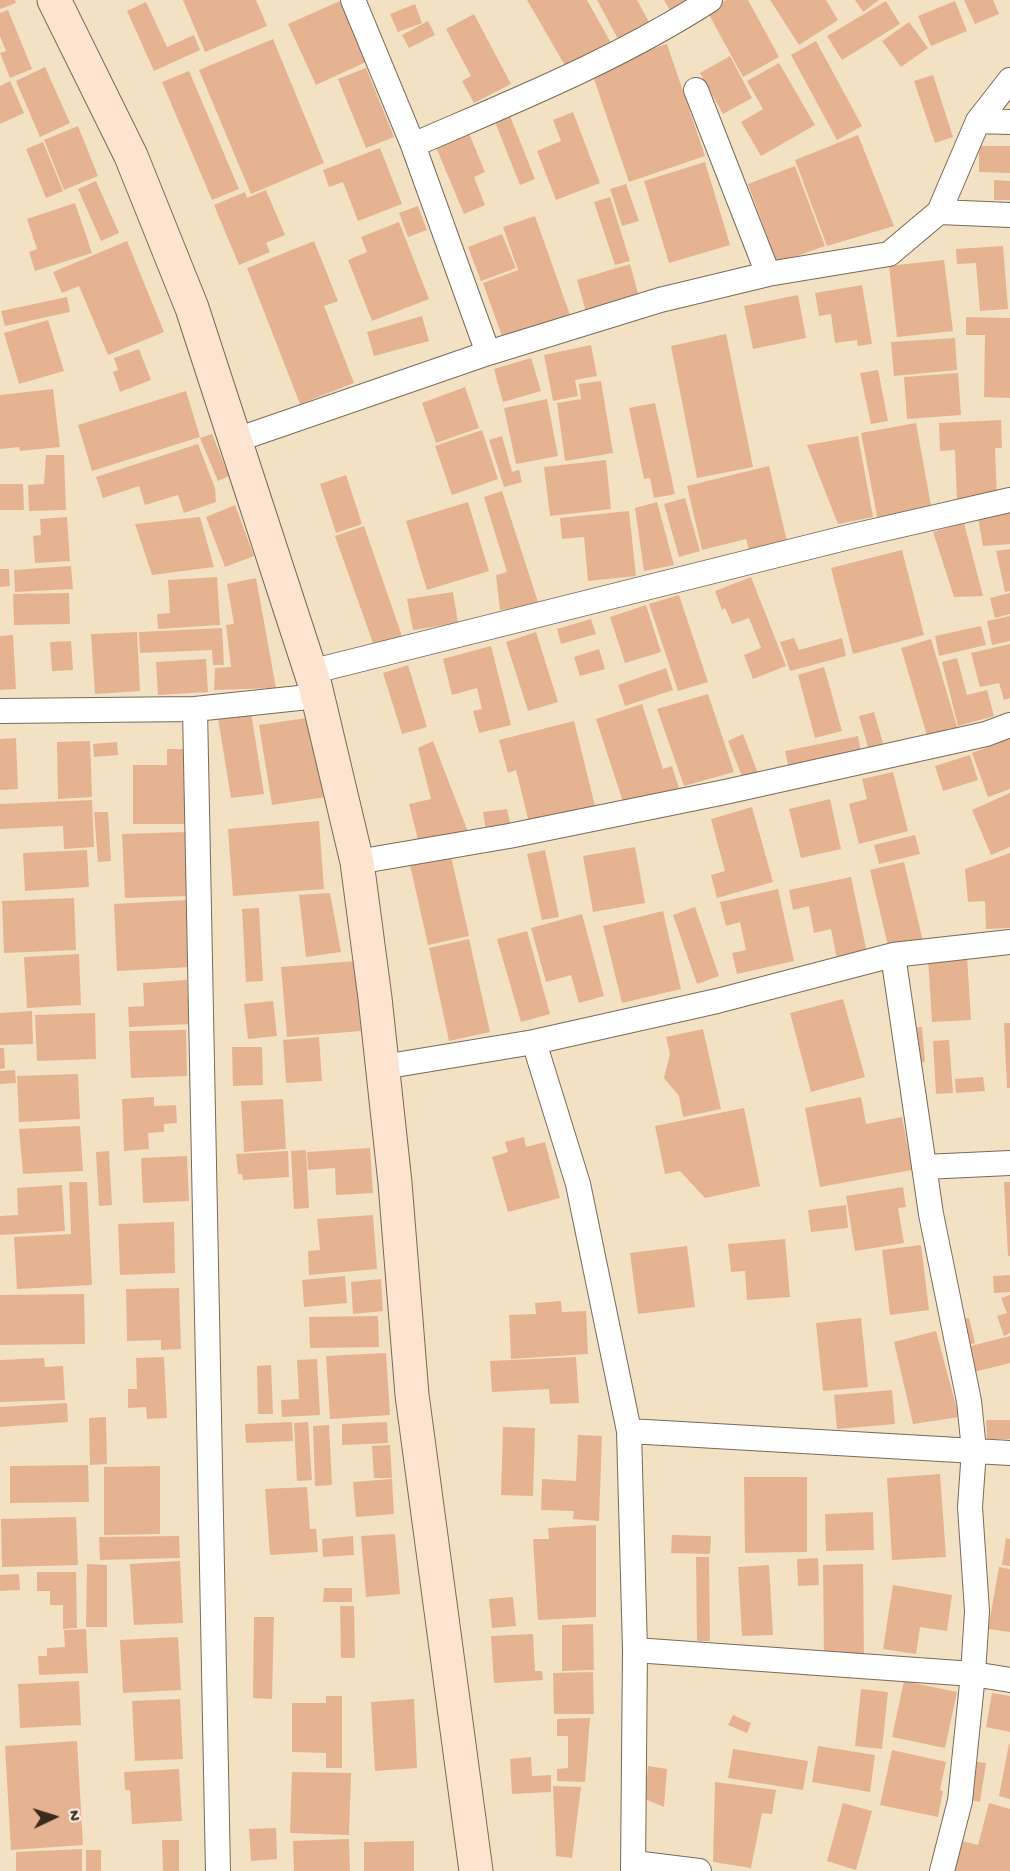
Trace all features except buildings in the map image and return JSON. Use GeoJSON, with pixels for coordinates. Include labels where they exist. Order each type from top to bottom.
{"type":"FeatureCollection","features":[{"type":"Feature","properties":{"kind":"main road"},"geometry":{"type":"LineString","coordinates":[[54,0],[131,156],[192,308],[314,684],[357,861],[395,1183],[412,1395],[476,1871]]}},
{"type":"Feature","properties":{"kind":"street"},"geometry":{"type":"LineString","coordinates":[[353,0],[413,145],[488,353]]}},
{"type":"Feature","properties":{"kind":"street"},"geometry":{"type":"LineString","coordinates":[[413,145],[557,82],[666,28],[710,0]]}},
{"type":"Feature","properties":{"kind":"street"},"geometry":{"type":"LineString","coordinates":[[236,440],[488,353],[660,300],[768,274],[889,254],[939,212],[978,121],[1010,80]]}},
{"type":"Feature","properties":{"kind":"street"},"geometry":{"type":"LineString","coordinates":[[696,90],[768,274]]}},
{"type":"Feature","properties":{"kind":"street"},"geometry":{"type":"LineString","coordinates":[[978,121],[1010,122]]}},
{"type":"Feature","properties":{"kind":"street"},"geometry":{"type":"LineString","coordinates":[[939,212],[1010,215]]}},
{"type":"Feature","properties":{"kind":"street"},"geometry":{"type":"LineString","coordinates":[[0,711],[195,709],[314,684],[853,536],[1010,500]]}},
{"type":"Feature","properties":{"kind":"street"},"geometry":{"type":"LineString","coordinates":[[195,709],[218,1871]]}},
{"type":"Feature","properties":{"kind":"street"},"geometry":{"type":"LineString","coordinates":[[357,861],[509,836],[725,792],[986,734],[1010,725]]}},
{"type":"Feature","properties":{"kind":"street"},"geometry":{"type":"LineString","coordinates":[[383,1067],[534,1042],[717,1001],[893,955],[1010,942]]}},
{"type":"Feature","properties":{"kind":"street"},"geometry":{"type":"LineString","coordinates":[[893,955],[930,1214],[969,1401],[974,1450],[970,1507],[977,1611],[973,1674],[960,1801],[942,1871]]}},
{"type":"Feature","properties":{"kind":"street"},"geometry":{"type":"LineString","coordinates":[[534,1042],[578,1184],[629,1431],[635,1650],[634,1867],[699,1871]]}},
{"type":"Feature","properties":{"kind":"street"},"geometry":{"type":"LineString","coordinates":[[924,1167],[1010,1162]]}},
{"type":"Feature","properties":{"kind":"street"},"geometry":{"type":"LineString","coordinates":[[629,1431],[1010,1453]]}},
{"type":"Feature","properties":{"kind":"street"},"geometry":{"type":"LineString","coordinates":[[635,1650],[973,1674],[1010,1680]]}}]}
